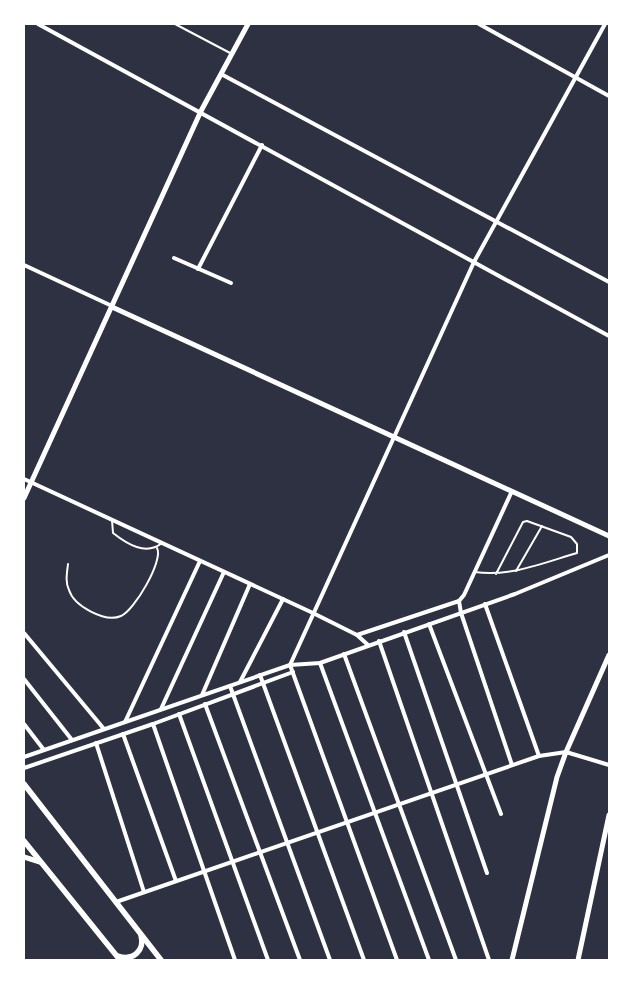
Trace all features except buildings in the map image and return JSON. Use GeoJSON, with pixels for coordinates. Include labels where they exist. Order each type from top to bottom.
{"type":"FeatureCollection","features":[{"type":"Feature","properties":{"kind":"main road"},"geometry":{"type":"LineString","coordinates":[[24,784],[161,960]]}},
{"type":"Feature","properties":{"kind":"main road"},"geometry":{"type":"LineString","coordinates":[[24,841],[120,960]]}},
{"type":"Feature","properties":{"kind":"main road"},"geometry":{"type":"LineString","coordinates":[[112,951],[124,958],[138,952],[142,938],[138,929]]}},
{"type":"Feature","properties":{"kind":"street"},"geometry":{"type":"LineString","coordinates":[[38,24],[201,111],[609,336]]}},
{"type":"Feature","properties":{"kind":"street"},"geometry":{"type":"LineString","coordinates":[[24,498],[201,111],[248,24]]}},
{"type":"Feature","properties":{"kind":"street"},"geometry":{"type":"LineString","coordinates":[[479,24],[609,96]]}},
{"type":"Feature","properties":{"kind":"street"},"geometry":{"type":"LineString","coordinates":[[397,960],[290,665],[474,262],[605,24]]}},
{"type":"Feature","properties":{"kind":"street"},"geometry":{"type":"LineString","coordinates":[[221,74],[609,282]]}},
{"type":"Feature","properties":{"kind":"street"},"geometry":{"type":"LineString","coordinates":[[198,269],[262,145]]}},
{"type":"Feature","properties":{"kind":"street"},"geometry":{"type":"LineString","coordinates":[[174,258],[231,282]]}},
{"type":"Feature","properties":{"kind":"street"},"geometry":{"type":"LineString","coordinates":[[24,264],[112,307],[609,536]]}},
{"type":"Feature","properties":{"kind":"street"},"geometry":{"type":"LineString","coordinates":[[24,479],[314,613],[357,635],[368,645]]}},
{"type":"Feature","properties":{"kind":"street"},"geometry":{"type":"LineString","coordinates":[[357,635],[459,601],[464,595],[512,491]]}},
{"type":"Feature","properties":{"kind":"street"},"geometry":{"type":"LineString","coordinates":[[24,757],[290,665],[320,663],[461,613],[609,555]]}},
{"type":"Feature","properties":{"kind":"street"},"geometry":{"type":"LineString","coordinates":[[125,722],[200,561]]}},
{"type":"Feature","properties":{"kind":"street"},"geometry":{"type":"LineString","coordinates":[[161,710],[224,572]]}},
{"type":"Feature","properties":{"kind":"street"},"geometry":{"type":"LineString","coordinates":[[202,695],[250,584]]}},
{"type":"Feature","properties":{"kind":"street"},"geometry":{"type":"LineString","coordinates":[[240,682],[283,599]]}},
{"type":"Feature","properties":{"kind":"street"},"geometry":{"type":"LineString","coordinates":[[459,601],[461,613],[512,765]]}},
{"type":"Feature","properties":{"kind":"street"},"geometry":{"type":"LineString","coordinates":[[484,604],[539,756]]}},
{"type":"Feature","properties":{"kind":"street"},"geometry":{"type":"LineString","coordinates":[[428,624],[501,814]]}},
{"type":"Feature","properties":{"kind":"street"},"geometry":{"type":"LineString","coordinates":[[404,632],[487,873]]}},
{"type":"Feature","properties":{"kind":"street"},"geometry":{"type":"LineString","coordinates":[[24,633],[104,729]]}},
{"type":"Feature","properties":{"kind":"street"},"geometry":{"type":"LineString","coordinates":[[378,641],[489,960]]}},
{"type":"Feature","properties":{"kind":"street"},"geometry":{"type":"LineString","coordinates":[[344,654],[456,960]]}},
{"type":"Feature","properties":{"kind":"street"},"geometry":{"type":"LineString","coordinates":[[512,960],[557,777],[609,654]]}},
{"type":"Feature","properties":{"kind":"street"},"geometry":{"type":"LineString","coordinates":[[320,663],[428,960]]}},
{"type":"Feature","properties":{"kind":"street"},"geometry":{"type":"LineString","coordinates":[[24,768],[154,724],[293,672]]}},
{"type":"Feature","properties":{"kind":"street"},"geometry":{"type":"LineString","coordinates":[[260,675],[364,960]]}},
{"type":"Feature","properties":{"kind":"street"},"geometry":{"type":"LineString","coordinates":[[24,680],[72,740]]}},
{"type":"Feature","properties":{"kind":"street"},"geometry":{"type":"LineString","coordinates":[[230,686],[330,960]]}},
{"type":"Feature","properties":{"kind":"street"},"geometry":{"type":"LineString","coordinates":[[205,704],[300,960]]}},
{"type":"Feature","properties":{"kind":"street"},"geometry":{"type":"LineString","coordinates":[[179,714],[268,960]]}},
{"type":"Feature","properties":{"kind":"street"},"geometry":{"type":"LineString","coordinates":[[24,724],[44,750]]}},
{"type":"Feature","properties":{"kind":"street"},"geometry":{"type":"LineString","coordinates":[[154,724],[235,960]]}},
{"type":"Feature","properties":{"kind":"street"},"geometry":{"type":"LineString","coordinates":[[123,734],[176,881]]}},
{"type":"Feature","properties":{"kind":"street"},"geometry":{"type":"LineString","coordinates":[[96,744],[144,892]]}},
{"type":"Feature","properties":{"kind":"street"},"geometry":{"type":"LineString","coordinates":[[116,902],[539,756],[566,752],[609,765]]}},
{"type":"Feature","properties":{"kind":"street"},"geometry":{"type":"LineString","coordinates":[[578,960],[609,815]]}},
{"type":"Feature","properties":{"kind":"street"},"geometry":{"type":"LineString","coordinates":[[24,857],[40,862]]}},
{"type":"Feature","properties":{"kind":"lane"},"geometry":{"type":"LineString","coordinates":[[175,24],[232,54]]}},
{"type":"Feature","properties":{"kind":"lane"},"geometry":{"type":"LineString","coordinates":[[112,520],[113,533],[141,549],[150,550],[157,548],[162,543]]}},
{"type":"Feature","properties":{"kind":"lane"},"geometry":{"type":"LineString","coordinates":[[475,572],[496,574],[516,571],[577,553],[577,544],[571,537],[527,520],[520,524],[496,574]]}},
{"type":"Feature","properties":{"kind":"lane"},"geometry":{"type":"LineString","coordinates":[[516,571],[542,526]]}},
{"type":"Feature","properties":{"kind":"lane"},"geometry":{"type":"LineString","coordinates":[[68,564],[66,580],[69,592],[77,602],[106,618],[118,617],[129,612],[140,596],[158,559],[157,548]]}}]}
